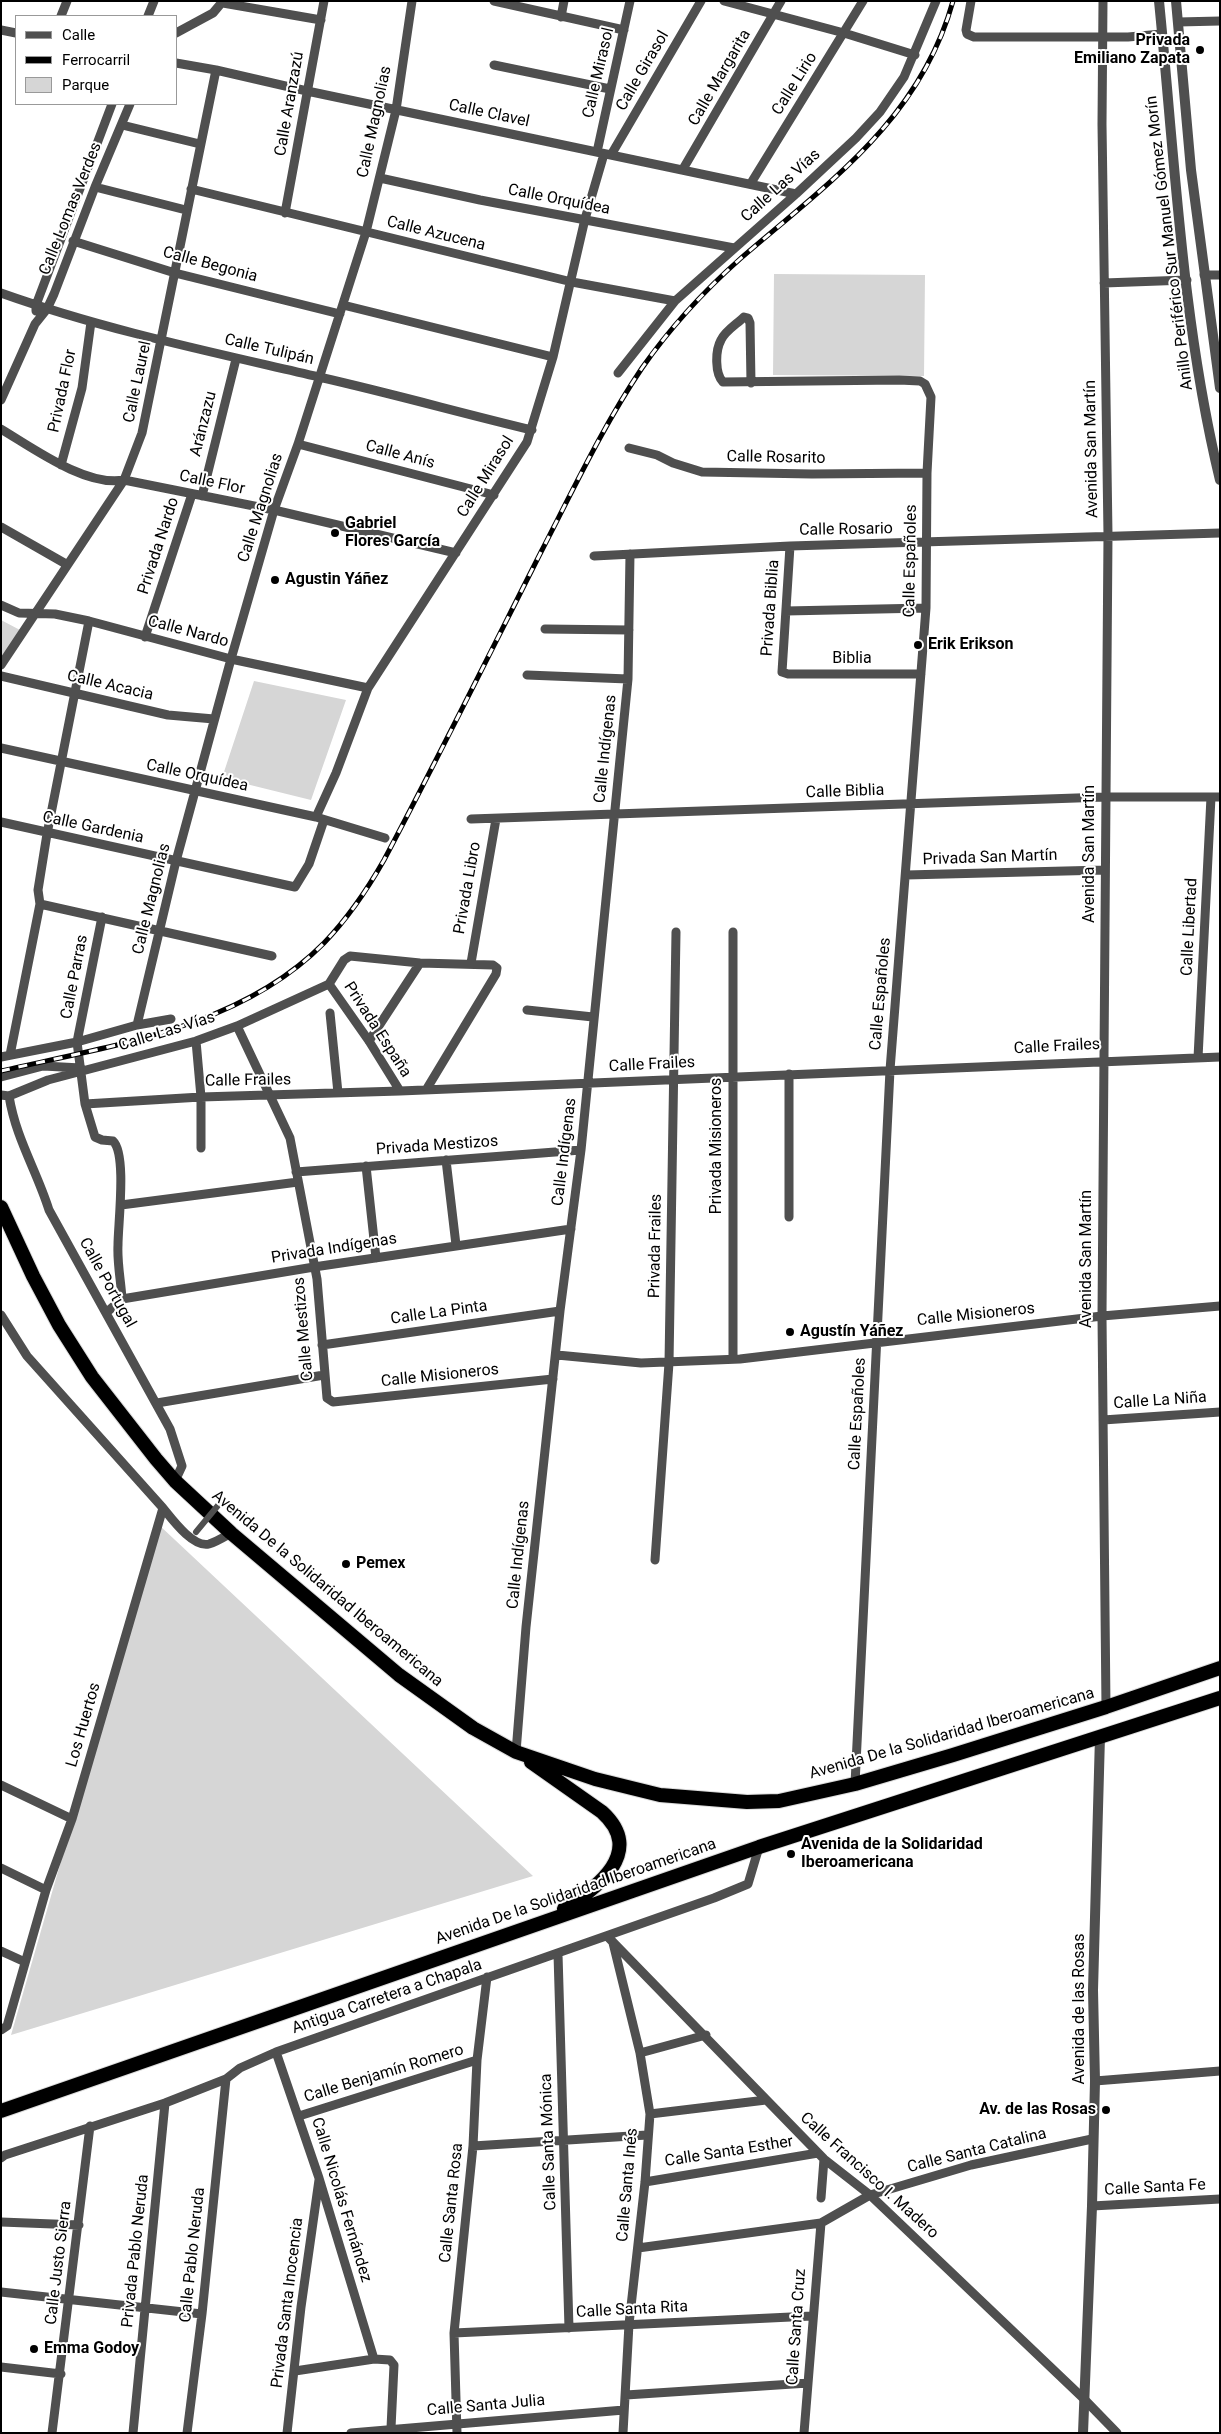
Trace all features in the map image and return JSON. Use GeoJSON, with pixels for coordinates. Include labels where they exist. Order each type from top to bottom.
{"type":"FeatureCollection","features":[{"type":"Feature","properties":{"kind":"highway","name":"Avenida De la Solidaridad Iberoamericana"},"geometry":{"type":"LineString","coordinates":[[1,1208],[32,1276],[59,1325],[92,1377],[175,1481],[231,1533],[399,1675],[473,1728],[516,1752],[631,1790],[685,1798],[747,1802],[779,1800],[855,1784],[1106,1707],[1220,1668]]}},
{"type":"Feature","properties":{"kind":"highway","name":"Avenida De la Solidaridad Iberoamericana"},"geometry":{"type":"LineString","coordinates":[[1,2111],[759,1847],[1220,1698]]}},
{"type":"Feature","properties":{"kind":"highway"},"geometry":{"type":"LineString","coordinates":[[516,1752],[602,1812],[609,1819],[618,1837],[618,1854],[614,1867],[606,1879],[549,1919]]}},
{"type":"Feature","properties":{"kind":"street"},"geometry":{"type":"LineString","coordinates":[[61,15],[67,1]]}},
{"type":"Feature","properties":{"kind":"street"},"geometry":{"type":"LineString","coordinates":[[148,15],[154,1]]}},
{"type":"Feature","properties":{"kind":"street","name":"Calle Aranzazú"},"geometry":{"type":"LineString","coordinates":[[285,213],[324,1]]}},
{"type":"Feature","properties":{"kind":"street","name":"Calle Magnolias"},"geometry":{"type":"LineString","coordinates":[[136,1025],[194,791],[274,510],[298,444],[366,232],[396,110],[412,1]]}},
{"type":"Feature","properties":{"kind":"street"},"geometry":{"type":"LineString","coordinates":[[494,1],[624,30]]}},
{"type":"Feature","properties":{"kind":"street"},"geometry":{"type":"LineString","coordinates":[[561,17],[564,1]]}},
{"type":"Feature","properties":{"kind":"street","name":"Calle Mirasol"},"geometry":{"type":"LineString","coordinates":[[295,887],[309,864],[320,818],[368,688],[494,495],[527,442],[532,430],[553,357],[585,220],[604,154],[610,89],[630,1]]}},
{"type":"Feature","properties":{"kind":"street","name":"Calle Girasol"},"geometry":{"type":"LineString","coordinates":[[604,154],[701,1]]}},
{"type":"Feature","properties":{"kind":"street"},"geometry":{"type":"LineString","coordinates":[[724,1],[844,33],[915,55]]}},
{"type":"Feature","properties":{"kind":"street","name":"Calle Margarita"},"geometry":{"type":"LineString","coordinates":[[683,169],[781,1]]}},
{"type":"Feature","properties":{"kind":"street","name":"Calle Lirio"},"geometry":{"type":"LineString","coordinates":[[751,183],[863,1]]}},
{"type":"Feature","properties":{"kind":"street","name":"Calle Las Vías"},"geometry":{"type":"LineString","coordinates":[[618,373],[675,301],[796,194],[856,138],[880,112],[904,77],[915,55],[936,1]]}},
{"type":"Feature","properties":{"kind":"street"},"geometry":{"type":"LineString","coordinates":[[971,1],[966,24],[967,34],[974,37],[1102,37],[1162,34]]}},
{"type":"Feature","properties":{"kind":"street","name":"Avenida San Martín"},"geometry":{"type":"LineString","coordinates":[[1103,1],[1104,283],[1108,535],[1102,1316],[1106,1707]]}},
{"type":"Feature","properties":{"kind":"street","name":"Anillo Periférico Sur Manuel Gómez Morín"},"geometry":{"type":"LineString","coordinates":[[1159,1],[1187,280],[1199,373],[1220,480]]}},
{"type":"Feature","properties":{"kind":"street","name":"Anillo Periférico Sur Manuel Gómez Morín"},"geometry":{"type":"LineString","coordinates":[[1176,1],[1191,170],[1220,388]]}},
{"type":"Feature","properties":{"kind":"street"},"geometry":{"type":"LineString","coordinates":[[178,32],[213,13],[223,2],[320,20]]}},
{"type":"Feature","properties":{"kind":"street"},"geometry":{"type":"LineString","coordinates":[[1178,22],[1220,21]]}},
{"type":"Feature","properties":{"kind":"street"},"geometry":{"type":"LineString","coordinates":[[1,30],[15,33]]}},
{"type":"Feature","properties":{"kind":"street","name":"Calle Clavel"},"geometry":{"type":"LineString","coordinates":[[178,63],[796,194]]}},
{"type":"Feature","properties":{"kind":"street"},"geometry":{"type":"LineString","coordinates":[[494,65],[610,89]]}},
{"type":"Feature","properties":{"kind":"street","name":"Calle Laurel"},"geometry":{"type":"LineString","coordinates":[[1,665],[36,615],[66,564],[124,480],[142,433],[216,70]]}},
{"type":"Feature","properties":{"kind":"street","name":"Calle Lomas Verdes"},"geometry":{"type":"LineString","coordinates":[[35,324],[36,305],[112,105]]}},
{"type":"Feature","properties":{"kind":"street","name":"Calle Lomas Verdes"},"geometry":{"type":"LineString","coordinates":[[1,400],[35,324],[47,309],[130,105]]}},
{"type":"Feature","properties":{"kind":"street"},"geometry":{"type":"LineString","coordinates":[[122,126],[200,144]]}},
{"type":"Feature","properties":{"kind":"street","name":"Calle Orquídea"},"geometry":{"type":"LineString","coordinates":[[380,178],[480,200],[734,248]]}},
{"type":"Feature","properties":{"kind":"street"},"geometry":{"type":"LineString","coordinates":[[95,187],[186,210]]}},
{"type":"Feature","properties":{"kind":"street","name":"Calle Azucena"},"geometry":{"type":"LineString","coordinates":[[191,189],[572,282],[675,301]]}},
{"type":"Feature","properties":{"kind":"street","name":"Calle Begonia"},"geometry":{"type":"LineString","coordinates":[[73,241],[175,273],[340,314]]}},
{"type":"Feature","properties":{"kind":"street"},"geometry":{"type":"LineString","coordinates":[[1204,275],[1220,275]]}},
{"type":"Feature","properties":{"kind":"street"},"geometry":{"type":"LineString","coordinates":[[1104,283],[1187,280]]}},
{"type":"Feature","properties":{"kind":"street","name":"Calle Tulipán"},"geometry":{"type":"LineString","coordinates":[[1,293],[47,309],[161,342],[320,377],[532,430]]}},
{"type":"Feature","properties":{"kind":"street"},"geometry":{"type":"LineString","coordinates":[[343,304],[553,357]]}},
{"type":"Feature","properties":{"kind":"street","name":"Calle Españoles"},"geometry":{"type":"LineString","coordinates":[[751,383],[750,323],[748,318],[744,317],[720,341],[717,366],[718,377],[723,382],[751,383],[890,380],[920,381],[928,388],[931,397],[927,473],[926,608],[890,1070],[855,1784]]}},
{"type":"Feature","properties":{"kind":"street","name":"Privada Flor"},"geometry":{"type":"LineString","coordinates":[[61,465],[82,388],[91,322]]}},
{"type":"Feature","properties":{"kind":"street","name":"Aránzazu"},"geometry":{"type":"LineString","coordinates":[[202,496],[236,359]]}},
{"type":"Feature","properties":{"kind":"street","name":"Calle Flor"},"geometry":{"type":"LineString","coordinates":[[1,430],[61,465],[102,480],[114,482],[124,480],[274,510],[456,553]]}},
{"type":"Feature","properties":{"kind":"street","name":"Calle Anís"},"geometry":{"type":"LineString","coordinates":[[298,444],[494,495]]}},
{"type":"Feature","properties":{"kind":"street","name":"Calle Rosarito"},"geometry":{"type":"LineString","coordinates":[[629,448],[657,455],[673,463],[702,472],[812,474],[927,473]]}},
{"type":"Feature","properties":{"kind":"street","name":"Privada Nardo"},"geometry":{"type":"LineString","coordinates":[[145,637],[192,494]]}},
{"type":"Feature","properties":{"kind":"street"},"geometry":{"type":"LineString","coordinates":[[1,528],[66,564]]}},
{"type":"Feature","properties":{"kind":"street","name":"Calle Rosario"},"geometry":{"type":"LineString","coordinates":[[594,556],[790,546],[1220,533]]}},
{"type":"Feature","properties":{"kind":"street","name":"Privada Biblia"},"geometry":{"type":"LineString","coordinates":[[782,672],[790,546]]}},
{"type":"Feature","properties":{"kind":"street","name":"Calle Indígenas"},"geometry":{"type":"LineString","coordinates":[[516,1752],[526,1627],[557,1355],[560,1311],[581,1150],[628,679],[630,554]]}},
{"type":"Feature","properties":{"kind":"street","name":"Calle Nardo"},"geometry":{"type":"LineString","coordinates":[[1,605],[19,613],[36,615],[55,614],[89,621],[231,659],[368,688]]}},
{"type":"Feature","properties":{"kind":"street"},"geometry":{"type":"LineString","coordinates":[[786,610],[926,608]]}},
{"type":"Feature","properties":{"kind":"street"},"geometry":{"type":"LineString","coordinates":[[6,1056],[40,904],[38,890],[47,834],[89,621]]}},
{"type":"Feature","properties":{"kind":"street"},"geometry":{"type":"LineString","coordinates":[[545,629],[629,630]]}},
{"type":"Feature","properties":{"kind":"street","name":"Biblia"},"geometry":{"type":"LineString","coordinates":[[782,672],[788,674],[921,674]]}},
{"type":"Feature","properties":{"kind":"street"},"geometry":{"type":"LineString","coordinates":[[527,675],[628,679]]}},
{"type":"Feature","properties":{"kind":"street","name":"Calle Acacia"},"geometry":{"type":"LineString","coordinates":[[1,676],[168,715],[214,719]]}},
{"type":"Feature","properties":{"kind":"street","name":"Calle Orquídea"},"geometry":{"type":"LineString","coordinates":[[1,748],[320,818],[385,838]]}},
{"type":"Feature","properties":{"kind":"street","name":"Calle Biblia"},"geometry":{"type":"LineString","coordinates":[[471,819],[1105,797],[1216,797]]}},
{"type":"Feature","properties":{"kind":"street","name":"Calle Libertad"},"geometry":{"type":"LineString","coordinates":[[1198,1058],[1216,797]]}},
{"type":"Feature","properties":{"kind":"street","name":"Privada Libro"},"geometry":{"type":"LineString","coordinates":[[471,963],[496,819]]}},
{"type":"Feature","properties":{"kind":"street","name":"Calle Gardenia"},"geometry":{"type":"LineString","coordinates":[[1,822],[47,834],[295,887]]}},
{"type":"Feature","properties":{"kind":"street","name":"Privada San Martín"},"geometry":{"type":"LineString","coordinates":[[906,875],[1105,870]]}},
{"type":"Feature","properties":{"kind":"street"},"geometry":{"type":"LineString","coordinates":[[40,904],[272,956]]}},
{"type":"Feature","properties":{"kind":"street","name":"Calle Parras"},"geometry":{"type":"LineString","coordinates":[[77,1042],[102,918]]}},
{"type":"Feature","properties":{"kind":"street","name":"Privada Frailes"},"geometry":{"type":"LineString","coordinates":[[655,1560],[669,1363],[676,932]]}},
{"type":"Feature","properties":{"kind":"street","name":"Privada Misioneros"},"geometry":{"type":"LineString","coordinates":[[733,932],[733,1359]]}},
{"type":"Feature","properties":{"kind":"street"},"geometry":{"type":"LineString","coordinates":[[329,984],[344,960],[350,956],[420,963],[493,964],[497,968],[496,974],[426,1090]]}},
{"type":"Feature","properties":{"kind":"street"},"geometry":{"type":"LineString","coordinates":[[369,1041],[420,963]]}},
{"type":"Feature","properties":{"kind":"street","name":"Calle Las Vías"},"geometry":{"type":"LineString","coordinates":[[5,1095],[82,1070],[196,1041],[237,1026],[329,984]]}},
{"type":"Feature","properties":{"kind":"street","name":"Privada España"},"geometry":{"type":"LineString","coordinates":[[329,984],[369,1041],[400,1091]]}},
{"type":"Feature","properties":{"kind":"street"},"geometry":{"type":"LineString","coordinates":[[527,1010],[594,1018]]}},
{"type":"Feature","properties":{"kind":"street"},"geometry":{"type":"LineString","coordinates":[[330,1013],[338,1093]]}},
{"type":"Feature","properties":{"kind":"street","name":"Calle Las Vías"},"geometry":{"type":"LineString","coordinates":[[6,1056],[77,1042],[136,1025],[171,1019]]}},
{"type":"Feature","properties":{"kind":"street","name":"Calle Mestizos"},"geometry":{"type":"LineString","coordinates":[[237,1026],[290,1138],[317,1279],[325,1394],[330,1401]]}},
{"type":"Feature","properties":{"kind":"street"},"geometry":{"type":"LineString","coordinates":[[196,1041],[201,1097],[201,1148]]}},
{"type":"Feature","properties":{"kind":"street"},"geometry":{"type":"LineString","coordinates":[[77,1042],[86,1104],[95,1137],[113,1141],[118,1145],[121,1205],[118,1246],[122,1299],[107,1312]]}},
{"type":"Feature","properties":{"kind":"street","name":"Calle Frailes"},"geometry":{"type":"LineString","coordinates":[[86,1104],[201,1097],[426,1090],[1103,1060],[1220,1057]]}},
{"type":"Feature","properties":{"kind":"street"},"geometry":{"type":"LineString","coordinates":[[1,1077],[44,1066],[82,1070]]}},
{"type":"Feature","properties":{"kind":"street"},"geometry":{"type":"LineString","coordinates":[[789,1074],[789,1217]]}},
{"type":"Feature","properties":{"kind":"street","name":"Calle Portugal"},"geometry":{"type":"LineString","coordinates":[[5,1095],[21,1144],[39,1178],[50,1210],[170,1429],[182,1466],[175,1481]]}},
{"type":"Feature","properties":{"kind":"street","name":"Privada Mestizos"},"geometry":{"type":"LineString","coordinates":[[296,1172],[581,1150]]}},
{"type":"Feature","properties":{"kind":"street"},"geometry":{"type":"LineString","coordinates":[[446,1160],[456,1245]]}},
{"type":"Feature","properties":{"kind":"street"},"geometry":{"type":"LineString","coordinates":[[366,1166],[376,1258]]}},
{"type":"Feature","properties":{"kind":"street"},"geometry":{"type":"LineString","coordinates":[[121,1205],[298,1182]]}},
{"type":"Feature","properties":{"kind":"street","name":"Privada Indígenas"},"geometry":{"type":"LineString","coordinates":[[122,1299],[314,1267],[571,1229]]}},
{"type":"Feature","properties":{"kind":"street","name":"Calle Misioneros"},"geometry":{"type":"LineString","coordinates":[[557,1355],[641,1363],[733,1359],[1102,1316],[1220,1306]]}},
{"type":"Feature","properties":{"kind":"street","name":"Calle La Pinta"},"geometry":{"type":"LineString","coordinates":[[322,1345],[560,1311]]}},
{"type":"Feature","properties":{"kind":"street"},"geometry":{"type":"LineString","coordinates":[[1,1315],[27,1356],[186,1534],[198,1543],[209,1544],[231,1533]]}},
{"type":"Feature","properties":{"kind":"street"},"geometry":{"type":"LineString","coordinates":[[157,1404],[324,1375]]}},
{"type":"Feature","properties":{"kind":"street","name":"Calle Misioneros"},"geometry":{"type":"LineString","coordinates":[[330,1401],[553,1379]]}},
{"type":"Feature","properties":{"kind":"street","name":"Calle La Niña"},"geometry":{"type":"LineString","coordinates":[[1103,1420],[1220,1412]]}},
{"type":"Feature","properties":{"kind":"street"},"geometry":{"type":"LineString","coordinates":[[196,1532],[220,1503]]}},
{"type":"Feature","properties":{"kind":"street","name":"Los Huertos"},"geometry":{"type":"LineString","coordinates":[[2,2030],[7,2026],[46,1890],[72,1819],[163,1508]]}},
{"type":"Feature","properties":{"kind":"street","name":"Avenida de las Rosas"},"geometry":{"type":"LineString","coordinates":[[1083,2433],[1092,2206],[1092,2139],[1095,2082],[1094,1990],[1100,1736]]}},
{"type":"Feature","properties":{"kind":"street"},"geometry":{"type":"LineString","coordinates":[[1,1786],[72,1819]]}},
{"type":"Feature","properties":{"kind":"street","name":"Antigua Carretera a Chapala"},"geometry":{"type":"LineString","coordinates":[[2,2157],[90,2126],[166,2103],[226,2079],[240,2068],[276,2052],[487,1977],[610,1939],[748,1884],[759,1847]]}},
{"type":"Feature","properties":{"kind":"street"},"geometry":{"type":"LineString","coordinates":[[1,1868],[46,1890]]}},
{"type":"Feature","properties":{"kind":"street","name":"Calle Francisco I. Madero"},"geometry":{"type":"LineString","coordinates":[[610,1939],[706,2035],[821,2156],[870,2195],[1083,2398],[1117,2433]]}},
{"type":"Feature","properties":{"kind":"street","name":"Calle Santa Inés"},"geometry":{"type":"LineString","coordinates":[[610,1939],[640,2053],[650,2114],[645,2182],[629,2324],[623,2433]]}},
{"type":"Feature","properties":{"kind":"street"},"geometry":{"type":"LineString","coordinates":[[1,1950],[25,1962]]}},
{"type":"Feature","properties":{"kind":"street","name":"Calle Santa Mónica"},"geometry":{"type":"LineString","coordinates":[[558,1954],[569,2328]]}},
{"type":"Feature","properties":{"kind":"street","name":"Calle Santa Rosa"},"geometry":{"type":"LineString","coordinates":[[457,2428],[454,2333],[473,2146],[477,2060],[487,1977]]}},
{"type":"Feature","properties":{"kind":"street"},"geometry":{"type":"LineString","coordinates":[[640,2053],[706,2035]]}},
{"type":"Feature","properties":{"kind":"street","name":"Calle Nicolás Fernández"},"geometry":{"type":"LineString","coordinates":[[276,2052],[319,2178],[374,2359]]}},
{"type":"Feature","properties":{"kind":"street","name":"Calle Benjamín Romero"},"geometry":{"type":"LineString","coordinates":[[299,2116],[477,2060]]}},
{"type":"Feature","properties":{"kind":"street"},"geometry":{"type":"LineString","coordinates":[[1095,2082],[1220,2071]]}},
{"type":"Feature","properties":{"kind":"street","name":"Calle Pablo Neruda"},"geometry":{"type":"LineString","coordinates":[[187,2433],[202,2314],[226,2079]]}},
{"type":"Feature","properties":{"kind":"street"},"geometry":{"type":"LineString","coordinates":[[650,2114],[766,2100]]}},
{"type":"Feature","properties":{"kind":"street","name":"Privada Pablo Neruda"},"geometry":{"type":"LineString","coordinates":[[133,2433],[166,2103]]}},
{"type":"Feature","properties":{"kind":"street","name":"Calle Justo Sierra"},"geometry":{"type":"LineString","coordinates":[[52,2433],[61,2374],[90,2126]]}},
{"type":"Feature","properties":{"kind":"street"},"geometry":{"type":"LineString","coordinates":[[473,2146],[647,2135]]}},
{"type":"Feature","properties":{"kind":"street","name":"Calle Santa Catalina"},"geometry":{"type":"LineString","coordinates":[[638,2248],[821,2223],[870,2195],[971,2165],[1092,2139]]}},
{"type":"Feature","properties":{"kind":"street"},"geometry":{"type":"LineString","coordinates":[[821,2156],[821,2198]]}},
{"type":"Feature","properties":{"kind":"street","name":"Calle Santa Esther"},"geometry":{"type":"LineString","coordinates":[[645,2182],[821,2156]]}},
{"type":"Feature","properties":{"kind":"street","name":"Privada Santa Inocencia"},"geometry":{"type":"LineString","coordinates":[[287,2433],[301,2307],[319,2178]]}},
{"type":"Feature","properties":{"kind":"street","name":"Calle Santa Fe"},"geometry":{"type":"LineString","coordinates":[[1092,2206],[1220,2199]]}},
{"type":"Feature","properties":{"kind":"street"},"geometry":{"type":"LineString","coordinates":[[1,2222],[79,2225]]}},
{"type":"Feature","properties":{"kind":"street","name":"Calle Santa Cruz"},"geometry":{"type":"LineString","coordinates":[[804,2433],[821,2223]]}},
{"type":"Feature","properties":{"kind":"street"},"geometry":{"type":"LineString","coordinates":[[1,2292],[202,2314]]}},
{"type":"Feature","properties":{"kind":"street","name":"Calle Santa Rita"},"geometry":{"type":"LineString","coordinates":[[454,2333],[812,2316]]}},
{"type":"Feature","properties":{"kind":"street"},"geometry":{"type":"LineString","coordinates":[[295,2371],[374,2359],[390,2360],[394,2365],[391,2428]]}},
{"type":"Feature","properties":{"kind":"street"},"geometry":{"type":"LineString","coordinates":[[1,2367],[61,2374]]}},
{"type":"Feature","properties":{"kind":"street"},"geometry":{"type":"LineString","coordinates":[[626,2394],[808,2383]]}},
{"type":"Feature","properties":{"kind":"street","name":"Calle Santa Julia"},"geometry":{"type":"LineString","coordinates":[[351,2433],[391,2428],[457,2428],[624,2410]]}},
{"type":"Feature","properties":{"kind":"green space"},"geometry":{"type":"Polygon","coordinates":[[[774,274],[925,275],[924,376],[773,375],[774,274]]]}},
{"type":"Feature","properties":{"kind":"green space"},"geometry":{"type":"Polygon","coordinates":[[[1,620],[20,630],[1,659],[1,620]]]}},
{"type":"Feature","properties":{"kind":"green space"},"geometry":{"type":"Polygon","coordinates":[[[254,681],[346,700],[311,800],[222,778],[254,681]]]}},
{"type":"Feature","properties":{"kind":"green space"},"geometry":{"type":"Polygon","coordinates":[[[158,1524],[533,1876],[11,2035],[158,1524]]]}},
{"type":"Feature","properties":{"kind":"railway"},"geometry":{"type":"LineString","coordinates":[[1,1071],[130,1041],[173,1029],[214,1014],[254,995],[291,972],[333,933],[357,903],[384,860],[589,458],[614,412],[642,368],[676,324],[713,284],[837,175],[867,146],[894,115],[918,81],[938,43],[953,1]]}},
{"type":"Feature","properties":{"kind":"place","name":"Privada Emiliano Zapata"},"geometry":{"type":"Point","coordinates":[1200,50]}},
{"type":"Feature","properties":{"kind":"place","name":"Gabriel Flores García"},"geometry":{"type":"Point","coordinates":[335,533]}},
{"type":"Feature","properties":{"kind":"place","name":"Agustin Yáñez"},"geometry":{"type":"Point","coordinates":[275,580]}},
{"type":"Feature","properties":{"kind":"place","name":"Erik Erikson"},"geometry":{"type":"Point","coordinates":[918,645]}},
{"type":"Feature","properties":{"kind":"place","name":"Agustín Yáñez"},"geometry":{"type":"Point","coordinates":[790,1332]}},
{"type":"Feature","properties":{"kind":"place","name":"Pemex"},"geometry":{"type":"Point","coordinates":[346,1564]}},
{"type":"Feature","properties":{"kind":"place","name":"Avenida de la Solidaridad Iberoamericana"},"geometry":{"type":"Point","coordinates":[791,1854]}},
{"type":"Feature","properties":{"kind":"place","name":"Av. de las Rosas"},"geometry":{"type":"Point","coordinates":[1106,2110]}},
{"type":"Feature","properties":{"kind":"place","name":"Emma Godoy"},"geometry":{"type":"Point","coordinates":[34,2349]}}]}
